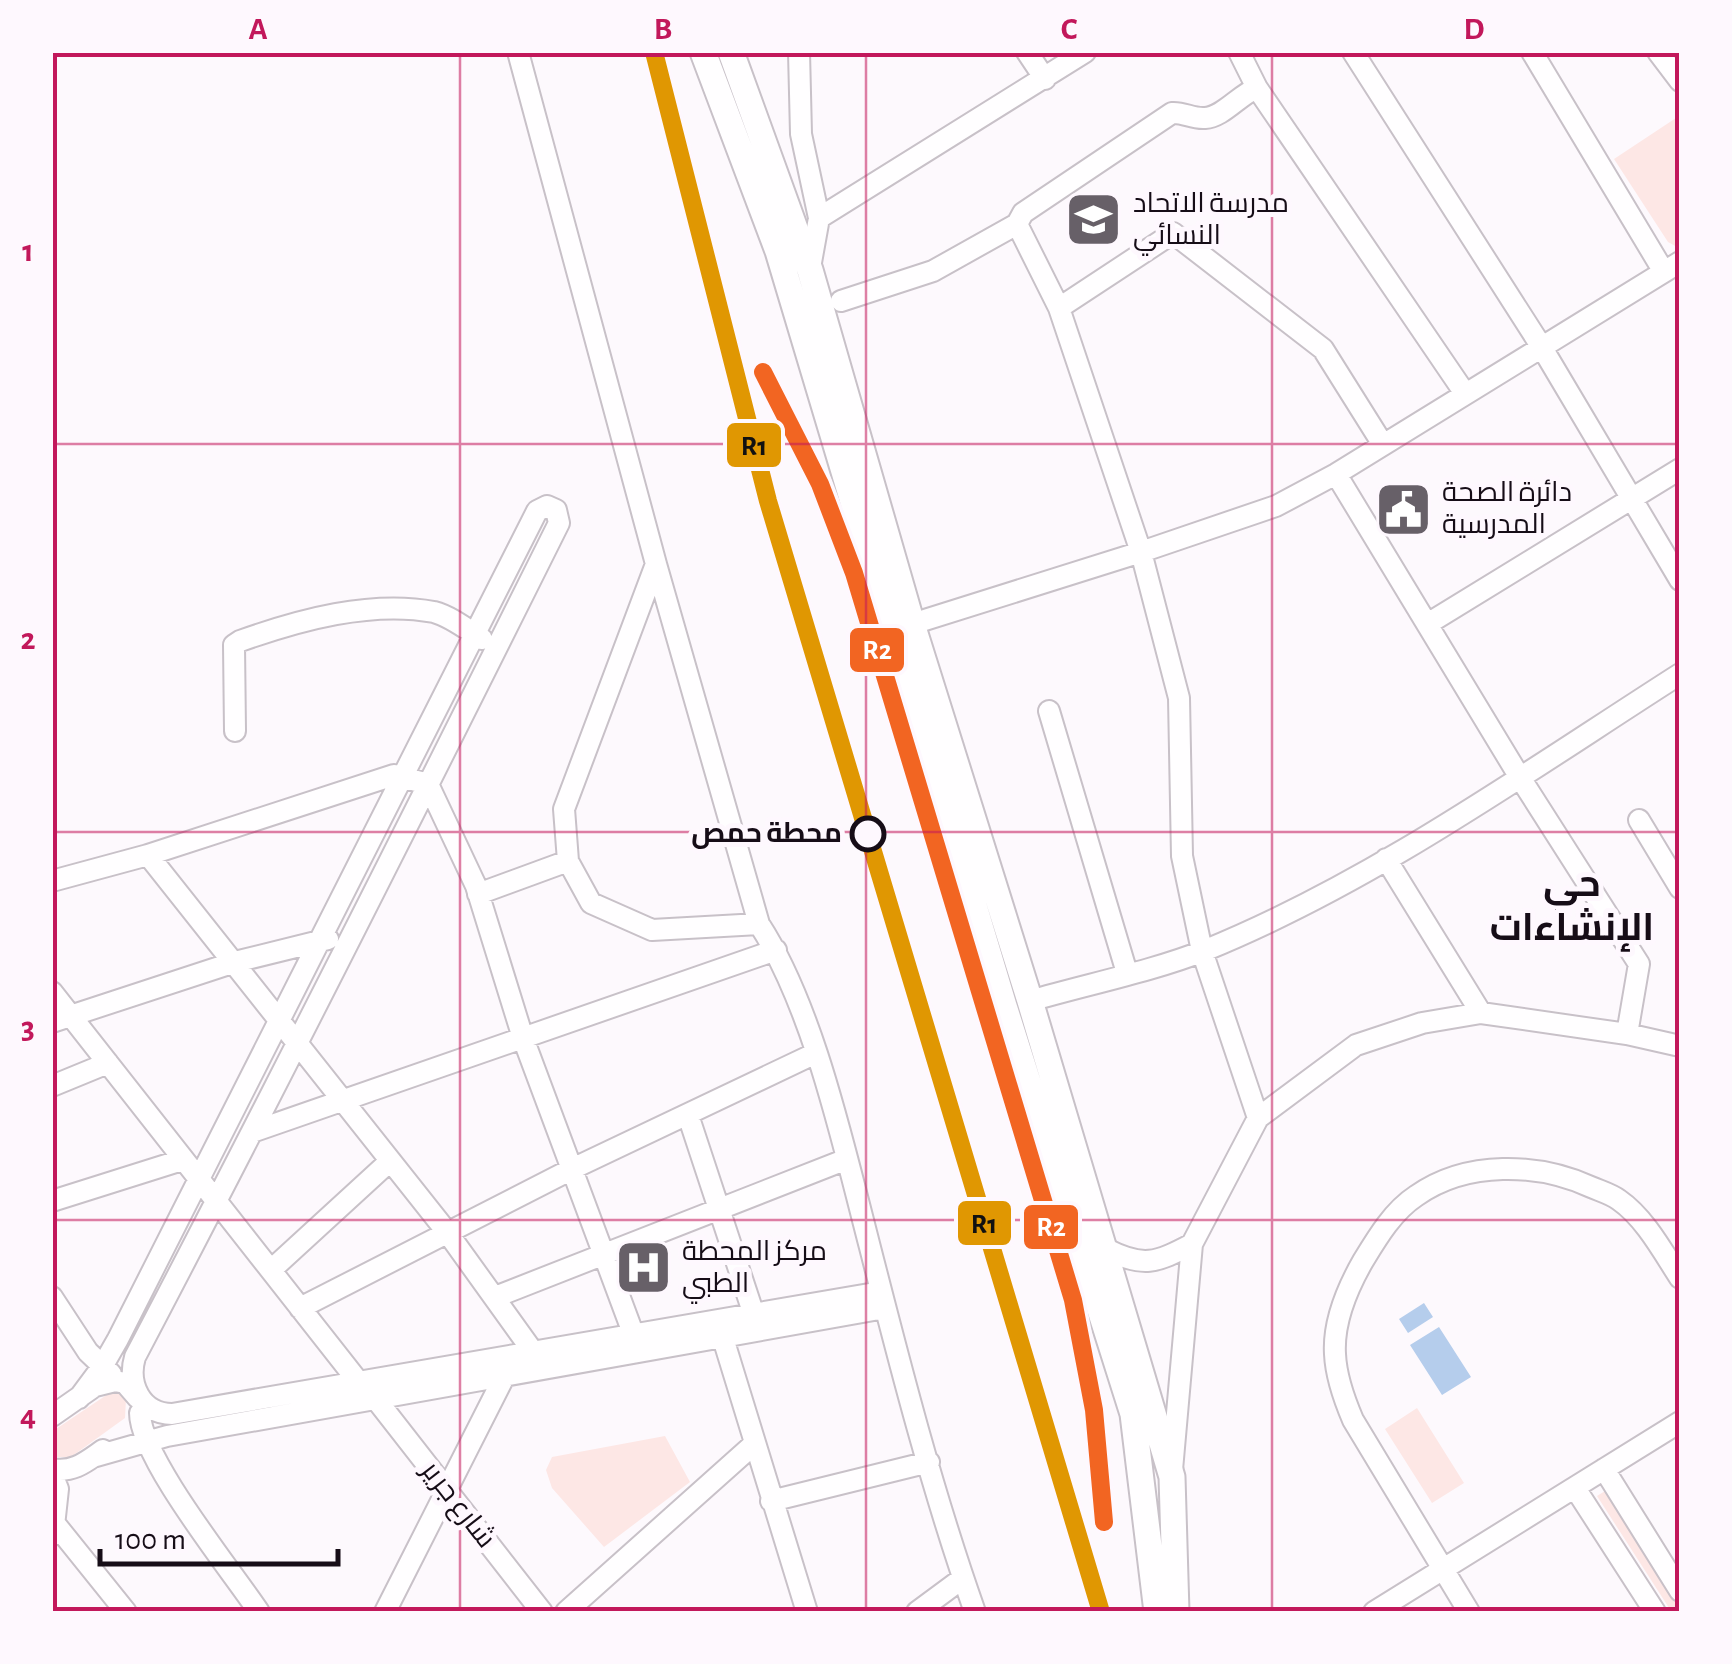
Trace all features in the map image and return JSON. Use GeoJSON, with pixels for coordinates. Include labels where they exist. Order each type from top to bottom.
{"type":"FeatureCollection","features":[{"type":"Feature","properties":{"kind":"main road"},"geometry":{"type":"LineString","coordinates":[[702,52],[778,251],[1004,1006],[1133,1414],[1157,1612]]}},
{"type":"Feature","properties":{"kind":"main road"},"geometry":{"type":"LineString","coordinates":[[731,52],[810,270],[912,624],[1106,1250],[1172,1477],[1176,1612]]}},
{"type":"Feature","properties":{"kind":"street"},"geometry":{"type":"LineString","coordinates":[[518,52],[758,924],[776,950],[816,1053],[883,1300],[975,1612]]}},
{"type":"Feature","properties":{"kind":"street"},"geometry":{"type":"LineString","coordinates":[[799,52],[802,134],[819,218],[810,270]]}},
{"type":"Feature","properties":{"kind":"street"},"geometry":{"type":"LineString","coordinates":[[1027,52],[1045,78]]}},
{"type":"Feature","properties":{"kind":"street"},"geometry":{"type":"LineString","coordinates":[[819,218],[1085,52]]}},
{"type":"Feature","properties":{"kind":"street"},"geometry":{"type":"LineString","coordinates":[[1239,52],[1257,88],[1464,392]]}},
{"type":"Feature","properties":{"kind":"street"},"geometry":{"type":"LineString","coordinates":[[1353,52],[1541,346],[1680,580]]}},
{"type":"Feature","properties":{"kind":"street"},"geometry":{"type":"LineString","coordinates":[[912,624],[1276,506],[1336,474],[1672,266],[1532,52]]}},
{"type":"Feature","properties":{"kind":"street"},"geometry":{"type":"LineString","coordinates":[[1658,52],[1680,81]]}},
{"type":"Feature","properties":{"kind":"street"},"geometry":{"type":"LineString","coordinates":[[842,301],[933,271],[1017,224],[1038,202],[1172,114],[1214,116],[1243,93],[1257,88]]}},
{"type":"Feature","properties":{"kind":"street"},"geometry":{"type":"LineString","coordinates":[[1017,224],[1059,308],[1141,552],[1179,698],[1182,856],[1202,952],[1258,1118]]}},
{"type":"Feature","properties":{"kind":"street"},"geometry":{"type":"LineString","coordinates":[[1059,308],[1174,233],[1322,349],[1382,442]]}},
{"type":"Feature","properties":{"kind":"street"},"geometry":{"type":"LineString","coordinates":[[1429,623],[1680,469]]}},
{"type":"Feature","properties":{"kind":"street"},"geometry":{"type":"LineString","coordinates":[[1336,474],[1639,964],[1626,1034]]}},
{"type":"Feature","properties":{"kind":"street"},"geometry":{"type":"LineString","coordinates":[[82,1394],[95,1360],[198,1179],[280,1022],[537,511],[552,507],[559,514],[559,523],[135,1357],[131,1372],[144,1440],[154,1461],[260,1612]]}},
{"type":"Feature","properties":{"kind":"street"},"geometry":{"type":"LineString","coordinates":[[656,564],[564,810],[568,861],[591,903],[652,930],[758,924]]}},
{"type":"Feature","properties":{"kind":"street"},"geometry":{"type":"LineString","coordinates":[[235,731],[234,645],[240,641],[344,613],[396,608],[438,613],[497,648]]}},
{"type":"Feature","properties":{"kind":"street"},"geometry":{"type":"LineString","coordinates":[[1030,1001],[1202,952],[1295,910],[1386,859],[1680,674]]}},
{"type":"Feature","properties":{"kind":"street"},"geometry":{"type":"LineString","coordinates":[[1048,710],[1128,973]]}},
{"type":"Feature","properties":{"kind":"street"},"geometry":{"type":"LineString","coordinates":[[52,881],[394,775],[428,784]]}},
{"type":"Feature","properties":{"kind":"street"},"geometry":{"type":"LineString","coordinates":[[428,784],[478,894],[523,1038],[633,1334]]}},
{"type":"Feature","properties":{"kind":"street"},"geometry":{"type":"LineString","coordinates":[[1639,820],[1680,888]]}},
{"type":"Feature","properties":{"kind":"street"},"geometry":{"type":"LineString","coordinates":[[148,854],[446,1232],[534,1353]]}},
{"type":"Feature","properties":{"kind":"street"},"geometry":{"type":"LineString","coordinates":[[1386,859],[1481,1013]]}},
{"type":"Feature","properties":{"kind":"street"},"geometry":{"type":"LineString","coordinates":[[478,894],[568,861]]}},
{"type":"Feature","properties":{"kind":"street"},"geometry":{"type":"LineString","coordinates":[[62,1019],[235,962],[353,933]]}},
{"type":"Feature","properties":{"kind":"street"},"geometry":{"type":"LineString","coordinates":[[252,1132],[776,950]]}},
{"type":"Feature","properties":{"kind":"street"},"geometry":{"type":"LineString","coordinates":[[52,992],[62,1019],[108,1063],[357,1380]]}},
{"type":"Feature","properties":{"kind":"street"},"geometry":{"type":"LineString","coordinates":[[1172,1477],[1192,1244],[1258,1118],[1356,1045],[1422,1023],[1481,1013],[1626,1034],[1680,1046]]}},
{"type":"Feature","properties":{"kind":"street"},"geometry":{"type":"LineString","coordinates":[[300,1308],[572,1168],[816,1053]]}},
{"type":"Feature","properties":{"kind":"street"},"geometry":{"type":"LineString","coordinates":[[52,1086],[108,1063]]}},
{"type":"Feature","properties":{"kind":"street"},"geometry":{"type":"LineString","coordinates":[[688,1115],[753,1312]]}},
{"type":"Feature","properties":{"kind":"street"},"geometry":{"type":"LineString","coordinates":[[494,1296],[847,1158]]}},
{"type":"Feature","properties":{"kind":"street"},"geometry":{"type":"LineString","coordinates":[[52,1201],[182,1160]]}},
{"type":"Feature","properties":{"kind":"street"},"geometry":{"type":"LineString","coordinates":[[271,1270],[390,1161]]}},
{"type":"Feature","properties":{"kind":"street"},"geometry":{"type":"LineString","coordinates":[[1469,1612],[1353,1420],[1341,1391],[1334,1354],[1338,1318],[1350,1283],[1392,1218],[1416,1196],[1447,1180],[1488,1170],[1526,1167],[1562,1174],[1619,1200],[1654,1238],[1680,1278]]}},
{"type":"Feature","properties":{"kind":"street"},"geometry":{"type":"LineString","coordinates":[[1106,1250],[1143,1264],[1166,1258],[1192,1244]]}},
{"type":"Feature","properties":{"kind":"street"},"geometry":{"type":"LineString","coordinates":[[52,1297],[95,1360],[133,1396]]}},
{"type":"Feature","properties":{"kind":"street"},"geometry":{"type":"LineString","coordinates":[[52,1416],[104,1382],[153,1409],[172,1414],[753,1312],[883,1300]]}},
{"type":"Feature","properties":{"kind":"street"},"geometry":{"type":"LineString","coordinates":[[126,1612],[54,1531],[58,1500],[57,1481],[52,1472],[66,1471],[144,1440],[504,1377],[883,1300]]}},
{"type":"Feature","properties":{"kind":"street"},"geometry":{"type":"LineString","coordinates":[[722,1335],[807,1612]]}},
{"type":"Feature","properties":{"kind":"street"},"geometry":{"type":"LineString","coordinates":[[384,1612],[504,1377]]}},
{"type":"Feature","properties":{"kind":"street"},"geometry":{"type":"LineString","coordinates":[[58,1500],[66,1478],[128,1433],[133,1396]]}},
{"type":"Feature","properties":{"kind":"street","name":"شارع جرير"},"geometry":{"type":"LineString","coordinates":[[375,1398],[542,1612]]}},
{"type":"Feature","properties":{"kind":"street"},"geometry":{"type":"LineString","coordinates":[[1374,1612],[1680,1422]]}},
{"type":"Feature","properties":{"kind":"street"},"geometry":{"type":"LineString","coordinates":[[566,1612],[753,1445]]}},
{"type":"Feature","properties":{"kind":"street"},"geometry":{"type":"LineString","coordinates":[[117,1448],[144,1451],[154,1461]]}},
{"type":"Feature","properties":{"kind":"street"},"geometry":{"type":"LineString","coordinates":[[771,1502],[930,1462]]}},
{"type":"Feature","properties":{"kind":"street"},"geometry":{"type":"LineString","coordinates":[[1604,1469],[1680,1591]]}},
{"type":"Feature","properties":{"kind":"street"},"geometry":{"type":"LineString","coordinates":[[1575,1488],[1655,1612]]}},
{"type":"Feature","properties":{"kind":"street"},"geometry":{"type":"LineString","coordinates":[[918,1612],[963,1578]]}},
{"type":"Feature","properties":{"kind":"shaded area"},"geometry":{"type":"Polygon","coordinates":[[[1679,116],[1677,247],[1668,242],[1614,159],[1679,116]]]}},
{"type":"Feature","properties":{"kind":"shaded area"},"geometry":{"type":"Polygon","coordinates":[[[108,1394],[126,1399],[125,1418],[71,1457],[53,1457],[53,1431],[108,1394]]]}},
{"type":"Feature","properties":{"kind":"shaded area"},"geometry":{"type":"Polygon","coordinates":[[[1417,1408],[1464,1483],[1432,1503],[1385,1429],[1417,1408]]]}},
{"type":"Feature","properties":{"kind":"shaded area"},"geometry":{"type":"Polygon","coordinates":[[[665,1436],[690,1482],[604,1547],[552,1488],[546,1470],[552,1457],[665,1436]]]}},
{"type":"Feature","properties":{"kind":"shaded area"},"geometry":{"type":"Polygon","coordinates":[[[1605,1491],[1679,1611],[1671,1611],[1597,1496],[1605,1491]]]}},
{"type":"Feature","properties":{"kind":"water"},"geometry":{"type":"Polygon","coordinates":[[[1424,1303],[1433,1317],[1408,1333],[1399,1319],[1424,1303]]]}},
{"type":"Feature","properties":{"kind":"water"},"geometry":{"type":"Polygon","coordinates":[[[1439,1327],[1471,1377],[1442,1395],[1410,1345],[1439,1327]]]}},
{"type":"Feature","properties":{"kind":"transit line","name":"R1"},"geometry":{"type":"LineString","coordinates":[[654,52],[768,501],[1101,1612]]}},
{"type":"Feature","properties":{"kind":"transit line","name":"R2"},"geometry":{"type":"LineString","coordinates":[[763,372],[820,484],[854,573],[1073,1300],[1094,1410],[1104,1522]]}},
{"type":"Feature","properties":{"kind":"place","name":"مدرسة الاتحاد النسائي"},"geometry":{"type":"Point","coordinates":[1094,220]}},
{"type":"Feature","properties":{"kind":"place","name":"دائرة الصحة المدرسية"},"geometry":{"type":"Point","coordinates":[1403,509]}},
{"type":"Feature","properties":{"kind":"place","name":"محطة حمص"},"geometry":{"type":"Point","coordinates":[868,834]}},
{"type":"Feature","properties":{"kind":"place","name":"مركز المحطة الطبي"},"geometry":{"type":"Point","coordinates":[643,1268]}},
{"type":"Feature","properties":{"kind":"district","name":"حي الإنشاءات"},"geometry":{"type":"Point","coordinates":[1572,907]}}]}
